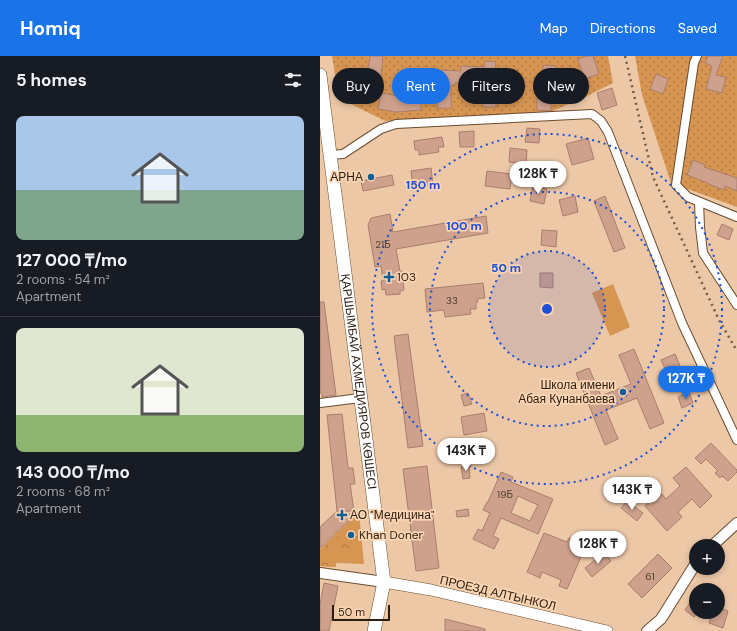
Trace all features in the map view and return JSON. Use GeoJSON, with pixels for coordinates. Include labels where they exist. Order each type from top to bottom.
{"type":"FeatureCollection","features":[{"type":"Feature","properties":{"kind":"main road","name":"ҚАРШЫМБАЙ АХМЕДИЯРОВ КӨШЕСІ"},"geometry":{"type":"LineString","coordinates":[[320,75],[324,132],[330,155],[384,582],[374,631]]}},
{"type":"Feature","properties":{"kind":"main road","name":"ПРОЕЗД АЛТЫНКОЛ"},"geometry":{"type":"LineString","coordinates":[[384,582],[430,590],[607,631]]}},
{"type":"Feature","properties":{"kind":"street"},"geometry":{"type":"LineString","coordinates":[[697,56],[694,63],[676,185],[688,197],[737,217]]}},
{"type":"Feature","properties":{"kind":"street"},"geometry":{"type":"LineString","coordinates":[[330,155],[343,154],[382,129],[396,124],[592,114],[601,121],[608,132],[682,323],[737,440]]}},
{"type":"Feature","properties":{"kind":"street"},"geometry":{"type":"LineString","coordinates":[[699,202],[703,253],[737,305]]}},
{"type":"Feature","properties":{"kind":"street"},"geometry":{"type":"LineString","coordinates":[[320,403],[360,398]]}},
{"type":"Feature","properties":{"kind":"street"},"geometry":{"type":"LineString","coordinates":[[720,539],[737,523]]}},
{"type":"Feature","properties":{"kind":"street"},"geometry":{"type":"LineString","coordinates":[[320,573],[384,582]]}},
{"type":"Feature","properties":{"kind":"street"},"geometry":{"type":"LineString","coordinates":[[647,631],[661,619],[689,574]]}},
{"type":"Feature","properties":{"kind":"green space"},"geometry":{"type":"Polygon","coordinates":[[[332,56],[608,56],[613,83],[589,95],[589,68],[533,68],[533,104],[569,104],[548,113],[385,121],[351,104],[384,104],[384,68],[334,68],[332,56]]]}},
{"type":"Feature","properties":{"kind":"green space"},"geometry":{"type":"Polygon","coordinates":[[[635,56],[737,56],[737,207],[671,183],[642,95],[635,56]]]}},
{"type":"Feature","properties":{"kind":"green space"},"geometry":{"type":"Polygon","coordinates":[[[613,284],[630,327],[610,336],[592,293],[613,284]]]}},
{"type":"Feature","properties":{"kind":"green space"},"geometry":{"type":"Polygon","coordinates":[[[359,512],[364,564],[336,563],[336,567],[320,566],[320,549],[359,512]]]}},
{"type":"Feature","properties":{"kind":"green space"},"geometry":{"type":"Polygon","coordinates":[[[359,522],[361,541],[351,540],[357,535],[352,526],[359,522]]]}},
{"type":"Feature","properties":{"kind":"green space"},"geometry":{"type":"Polygon","coordinates":[[[338,536],[336,551],[320,553],[320,550],[338,536]]]}},
{"type":"Feature","properties":{"kind":"green space"},"geometry":{"type":"Polygon","coordinates":[[[341,539],[351,543],[361,544],[362,551],[340,551],[341,539]]]}},
{"type":"Feature","properties":{"kind":"green space"},"geometry":{"type":"Polygon","coordinates":[[[320,557],[335,557],[334,567],[320,566],[320,557]]]}},
{"type":"Feature","properties":{"kind":"building"},"geometry":{"type":"Polygon","coordinates":[[[370,56],[383,56],[382,68],[368,68],[370,56]]]}},
{"type":"Feature","properties":{"kind":"building"},"geometry":{"type":"Polygon","coordinates":[[[593,56],[599,74],[589,77],[589,68],[581,68],[578,59],[593,56]]]}},
{"type":"Feature","properties":{"kind":"building"},"geometry":{"type":"Polygon","coordinates":[[[708,56],[723,56],[716,75],[726,77],[722,93],[706,89],[712,66],[705,63],[708,56]]]}},
{"type":"Feature","properties":{"kind":"building"},"geometry":{"type":"Polygon","coordinates":[[[485,61],[496,62],[495,68],[461,68],[461,66],[484,67],[485,61]]]}},
{"type":"Feature","properties":{"kind":"building"},"geometry":{"type":"Polygon","coordinates":[[[543,65],[556,66],[556,68],[543,68],[543,65]]]}},
{"type":"Feature","properties":{"kind":"building"},"geometry":{"type":"Polygon","coordinates":[[[450,70],[458,71],[458,83],[451,85],[451,108],[437,108],[437,104],[450,104],[450,70]]]}},
{"type":"Feature","properties":{"kind":"building"},"geometry":{"type":"Polygon","coordinates":[[[656,74],[668,79],[663,94],[650,89],[656,74]]]}},
{"type":"Feature","properties":{"kind":"building"},"geometry":{"type":"Polygon","coordinates":[[[612,88],[617,105],[602,110],[597,93],[612,88]]]}},
{"type":"Feature","properties":{"kind":"building"},"geometry":{"type":"Polygon","coordinates":[[[384,93],[392,95],[392,104],[421,104],[421,110],[396,112],[378,109],[379,104],[384,104],[384,93]]]}},
{"type":"Feature","properties":{"kind":"building"},"geometry":{"type":"Polygon","coordinates":[[[483,104],[496,104],[496,107],[483,107],[483,104]]]}},
{"type":"Feature","properties":{"kind":"building"},"geometry":{"type":"Polygon","coordinates":[[[537,104],[551,104],[551,111],[537,110],[537,104]]]}},
{"type":"Feature","properties":{"kind":"building"},"geometry":{"type":"Polygon","coordinates":[[[527,128],[540,129],[539,143],[525,142],[527,128]]]}},
{"type":"Feature","properties":{"kind":"building"},"geometry":{"type":"Polygon","coordinates":[[[474,131],[474,147],[460,147],[459,132],[474,131]]]}},
{"type":"Feature","properties":{"kind":"building"},"geometry":{"type":"Polygon","coordinates":[[[442,137],[444,147],[438,147],[439,152],[419,155],[419,150],[415,150],[414,141],[442,137]]]}},
{"type":"Feature","properties":{"kind":"building"},"geometry":{"type":"Polygon","coordinates":[[[588,138],[594,159],[572,165],[566,144],[588,138]]]}},
{"type":"Feature","properties":{"kind":"building"},"geometry":{"type":"Polygon","coordinates":[[[510,148],[527,150],[526,164],[509,162],[510,148]]]}},
{"type":"Feature","properties":{"kind":"building"},"geometry":{"type":"Polygon","coordinates":[[[693,160],[705,165],[704,167],[737,178],[737,191],[725,186],[724,190],[687,175],[693,160]]]}},
{"type":"Feature","properties":{"kind":"building"},"geometry":{"type":"Polygon","coordinates":[[[431,168],[433,185],[413,188],[411,171],[431,168]]]}},
{"type":"Feature","properties":{"kind":"building"},"geometry":{"type":"Polygon","coordinates":[[[487,171],[512,174],[510,189],[485,186],[487,171]]]}},
{"type":"Feature","properties":{"kind":"building"},"geometry":{"type":"Polygon","coordinates":[[[392,175],[394,185],[363,191],[361,181],[392,175]]]}},
{"type":"Feature","properties":{"kind":"building"},"geometry":{"type":"Polygon","coordinates":[[[533,186],[547,189],[544,204],[530,201],[533,186]]]}},
{"type":"Feature","properties":{"kind":"building"},"geometry":{"type":"Polygon","coordinates":[[[575,196],[578,212],[563,216],[559,200],[575,196]]]}},
{"type":"Feature","properties":{"kind":"building"},"geometry":{"type":"Polygon","coordinates":[[[605,196],[625,248],[614,252],[594,201],[605,196]]]}},
{"type":"Feature","properties":{"kind":"building"},"geometry":{"type":"Polygon","coordinates":[[[390,214],[393,232],[486,216],[488,233],[396,249],[400,271],[402,271],[404,290],[400,291],[400,294],[386,295],[385,289],[382,290],[381,281],[383,281],[381,266],[375,267],[368,225],[371,218],[390,214]]]}},
{"type":"Feature","properties":{"kind":"building"},"geometry":{"type":"Polygon","coordinates":[[[722,224],[733,229],[729,240],[717,235],[722,224]]]}},
{"type":"Feature","properties":{"kind":"building"},"geometry":{"type":"Polygon","coordinates":[[[542,230],[557,231],[556,247],[541,245],[542,230]]]}},
{"type":"Feature","properties":{"kind":"building"},"geometry":{"type":"Polygon","coordinates":[[[540,273],[553,273],[553,288],[540,287],[540,273]]]}},
{"type":"Feature","properties":{"kind":"building"},"geometry":{"type":"Polygon","coordinates":[[[483,283],[485,298],[477,299],[478,302],[476,302],[476,309],[470,309],[471,314],[445,317],[444,310],[427,312],[425,289],[483,283]]]}},
{"type":"Feature","properties":{"kind":"building"},"geometry":{"type":"Polygon","coordinates":[[[320,302],[324,302],[336,395],[322,397],[322,393],[320,393],[320,302]]]}},
{"type":"Feature","properties":{"kind":"building"},"geometry":{"type":"Polygon","coordinates":[[[408,334],[423,446],[408,448],[394,336],[408,334]]]}},
{"type":"Feature","properties":{"kind":"building"},"geometry":{"type":"Polygon","coordinates":[[[634,349],[664,423],[650,429],[637,398],[606,410],[618,439],[605,445],[576,373],[589,368],[601,396],[631,384],[619,355],[634,349]]]}},
{"type":"Feature","properties":{"kind":"building"},"geometry":{"type":"Polygon","coordinates":[[[675,354],[681,368],[667,373],[661,360],[675,354]]]}},
{"type":"Feature","properties":{"kind":"building"},"geometry":{"type":"Polygon","coordinates":[[[689,392],[693,403],[682,408],[678,397],[689,392]]]}},
{"type":"Feature","properties":{"kind":"building"},"geometry":{"type":"Polygon","coordinates":[[[468,393],[472,404],[464,406],[461,395],[468,393]]]}},
{"type":"Feature","properties":{"kind":"building"},"geometry":{"type":"Polygon","coordinates":[[[484,413],[487,431],[464,435],[461,417],[484,413]]]}},
{"type":"Feature","properties":{"kind":"building"},"geometry":{"type":"Polygon","coordinates":[[[342,414],[348,468],[353,468],[355,484],[350,484],[354,511],[347,511],[353,517],[320,548],[320,527],[337,511],[327,415],[342,414]]]}},
{"type":"Feature","properties":{"kind":"building"},"geometry":{"type":"Polygon","coordinates":[[[711,443],[737,470],[737,472],[728,481],[722,476],[720,478],[715,473],[718,471],[706,459],[701,464],[695,458],[711,443]]]}},
{"type":"Feature","properties":{"kind":"building"},"geometry":{"type":"Polygon","coordinates":[[[427,466],[439,568],[416,571],[403,469],[427,466]]]}},
{"type":"Feature","properties":{"kind":"building"},"geometry":{"type":"Polygon","coordinates":[[[469,466],[470,478],[463,479],[461,467],[469,466]]]}},
{"type":"Feature","properties":{"kind":"building"},"geometry":{"type":"Polygon","coordinates":[[[686,467],[712,496],[700,508],[692,499],[678,512],[682,517],[667,531],[645,506],[660,492],[666,499],[680,486],[673,478],[686,467]]]}},
{"type":"Feature","properties":{"kind":"building"},"geometry":{"type":"Polygon","coordinates":[[[501,472],[513,477],[511,482],[553,499],[538,534],[501,518],[493,536],[499,539],[494,549],[473,539],[478,529],[482,531],[490,513],[483,510],[501,472]],[[518,496],[511,513],[530,521],[538,505],[518,496]]]}},
{"type":"Feature","properties":{"kind":"building"},"geometry":{"type":"Polygon","coordinates":[[[627,501],[643,513],[637,521],[621,508],[627,501]]]}},
{"type":"Feature","properties":{"kind":"building"},"geometry":{"type":"Polygon","coordinates":[[[468,509],[469,516],[457,517],[456,511],[468,509]]]}},
{"type":"Feature","properties":{"kind":"building"},"geometry":{"type":"Polygon","coordinates":[[[544,533],[567,542],[569,538],[577,541],[575,546],[584,550],[567,589],[559,586],[561,580],[542,572],[540,578],[527,572],[544,533]]]}},
{"type":"Feature","properties":{"kind":"building"},"geometry":{"type":"Polygon","coordinates":[[[604,553],[611,561],[592,577],[585,568],[604,553]]]}},
{"type":"Feature","properties":{"kind":"building"},"geometry":{"type":"Polygon","coordinates":[[[658,554],[672,568],[642,598],[628,584],[658,554]]]}},
{"type":"Feature","properties":{"kind":"building"},"geometry":{"type":"Polygon","coordinates":[[[324,583],[338,586],[329,631],[320,631],[320,604],[324,583]]]}},
{"type":"Feature","properties":{"kind":"building"},"geometry":{"type":"Polygon","coordinates":[[[689,605],[689,613],[685,610],[689,605]]]}},
{"type":"Feature","properties":{"kind":"building"},"geometry":{"type":"Polygon","coordinates":[[[725,610],[728,611],[723,628],[709,623],[710,619],[725,619],[725,610]]]}},
{"type":"Feature","properties":{"kind":"building"},"geometry":{"type":"Polygon","coordinates":[[[445,619],[485,629],[485,631],[445,631],[445,619]]]}},
{"type":"Feature","properties":{"kind":"railway"},"geometry":{"type":"LineString","coordinates":[[625,56],[653,177],[719,320],[737,351]]}},
{"type":"Feature","properties":{"kind":"place","name":"АРНА"},"geometry":{"type":"Point","coordinates":[371,177]}},
{"type":"Feature","properties":{"kind":"place","name":"103"},"geometry":{"type":"Point","coordinates":[389,277]}},
{"type":"Feature","properties":{"kind":"place","name":"Школа имени Абая Кунанбаева"},"geometry":{"type":"Point","coordinates":[623,392]}},
{"type":"Feature","properties":{"kind":"place","name":"АО \"Медицина\""},"geometry":{"type":"Point","coordinates":[342,515]}},
{"type":"Feature","properties":{"kind":"place","name":"Khan Doner"},"geometry":{"type":"Point","coordinates":[351,535]}}]}
